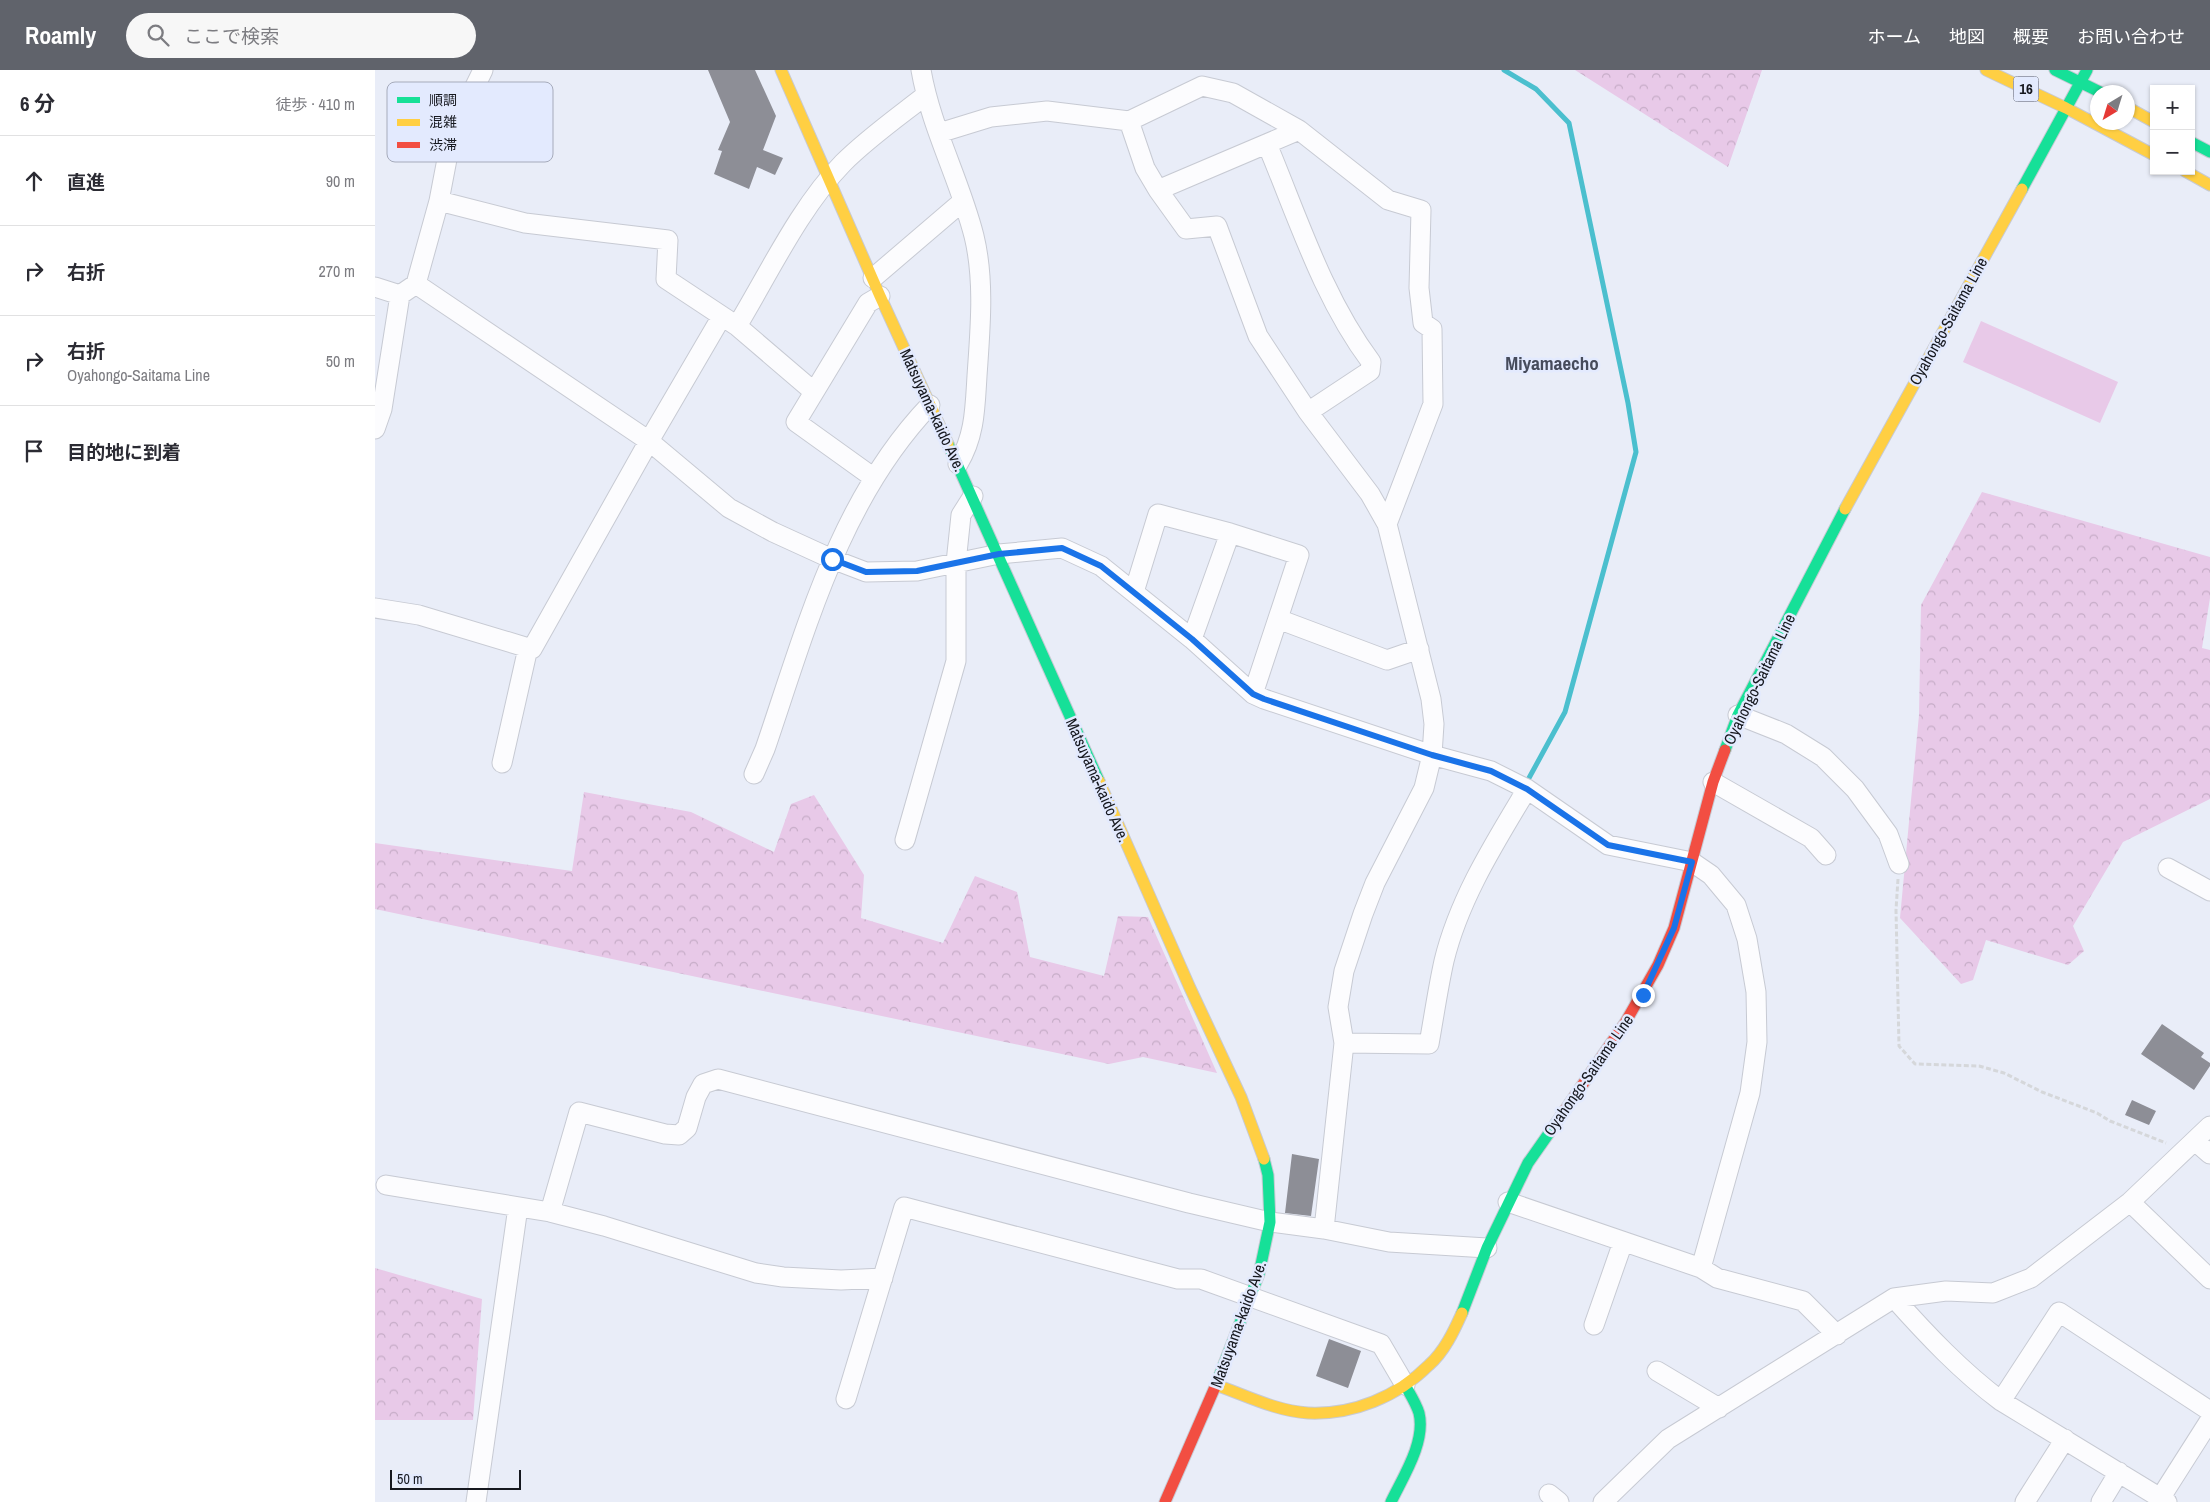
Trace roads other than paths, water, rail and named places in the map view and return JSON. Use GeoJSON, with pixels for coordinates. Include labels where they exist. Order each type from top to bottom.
{"type":"FeatureCollection","features":[{"type":"Feature","properties":{"kind":"main road","name":"Matsuyama-kaido Ave."},"geometry":{"type":"LineString","coordinates":[[781,70],[880,296],[973,496],[1190,988],[1253,1126],[1268,1175],[1270,1222],[1259,1274],[1216,1386],[1165,1502]]}},
{"type":"Feature","properties":{"kind":"main road","name":"16"},"geometry":{"type":"LineString","coordinates":[[1986,70],[2066,108],[2150,153]]}},
{"type":"Feature","properties":{"kind":"main road","name":"16"},"geometry":{"type":"LineString","coordinates":[[2055,70],[2090,87]]}},
{"type":"Feature","properties":{"kind":"main road","name":"Oyahongo-Saitama Line"},"geometry":{"type":"LineString","coordinates":[[1216,1386],[1283,1409],[1307,1413],[1345,1412],[1375,1402],[1405,1385],[1430,1365],[1449,1339],[1461,1316],[1487,1248],[1528,1162],[1643,995],[1674,928],[1713,782],[1738,715],[1851,498],[2087,70]]}},
{"type":"Feature","properties":{"kind":"main road"},"geometry":{"type":"LineString","coordinates":[[2135,111],[2150,120]]}},
{"type":"Feature","properties":{"kind":"main road"},"geometry":{"type":"LineString","coordinates":[[2195,144],[2210,152]]}},
{"type":"Feature","properties":{"kind":"main road"},"geometry":{"type":"LineString","coordinates":[[2192,175],[2210,185]]}},
{"type":"Feature","properties":{"kind":"main road"},"geometry":{"type":"LineString","coordinates":[[1391,1502],[1417,1441],[1420,1427],[1418,1412],[1405,1385]]}},
{"type":"Feature","properties":{"kind":"street"},"geometry":{"type":"LineString","coordinates":[[477,82],[483,70]]}},
{"type":"Feature","properties":{"kind":"street"},"geometry":{"type":"LineString","coordinates":[[921,70],[926,95],[974,237],[980,283],[980,326],[974,427],[966,451],[958,464]]}},
{"type":"Feature","properties":{"kind":"street"},"geometry":{"type":"LineString","coordinates":[[939,133],[991,117],[1047,111],[1129,121],[1202,86],[1233,93],[1299,130],[1388,200],[1421,210],[1419,288],[1423,323],[1432,329],[1433,404],[1387,524]]}},
{"type":"Feature","properties":{"kind":"street"},"geometry":{"type":"LineString","coordinates":[[375,608],[419,615],[532,649],[649,441],[811,200],[857,150],[926,95]]}},
{"type":"Feature","properties":{"kind":"street"},"geometry":{"type":"LineString","coordinates":[[1129,121],[1145,168],[1186,229],[1217,226],[1258,336],[1307,412],[1370,494],[1387,524],[1419,650],[1433,716],[1432,755],[1424,788],[1375,883],[1344,971],[1338,1007],[1344,1043],[1324,1229]]}},
{"type":"Feature","properties":{"kind":"street"},"geometry":{"type":"LineString","coordinates":[[1158,190],[1299,130]]}},
{"type":"Feature","properties":{"kind":"street"},"geometry":{"type":"LineString","coordinates":[[1267,144],[1322,276],[1352,336],[1371,362],[1370,370],[1307,412]]}},
{"type":"Feature","properties":{"kind":"street"},"geometry":{"type":"LineString","coordinates":[[375,429],[382,409],[400,295],[417,284],[439,201],[446,162]]}},
{"type":"Feature","properties":{"kind":"street"},"geometry":{"type":"LineString","coordinates":[[439,201],[525,223],[668,240],[666,279],[730,321],[813,391]]}},
{"type":"Feature","properties":{"kind":"street"},"geometry":{"type":"LineString","coordinates":[[873,278],[963,201]]}},
{"type":"Feature","properties":{"kind":"street"},"geometry":{"type":"LineString","coordinates":[[417,284],[649,441],[729,508],[832,559],[866,572],[917,571],[999,554],[1062,548],[1101,566],[1192,639],[1253,694],[1432,755],[1491,771],[1527,789],[1608,845],[1692,862],[1711,875],[1736,905],[1747,939],[1756,992],[1757,1042],[1750,1093],[1701,1268]]}},
{"type":"Feature","properties":{"kind":"street"},"geometry":{"type":"LineString","coordinates":[[375,287],[400,295]]}},
{"type":"Feature","properties":{"kind":"street"},"geometry":{"type":"LineString","coordinates":[[874,478],[795,422],[868,303],[880,296]]}},
{"type":"Feature","properties":{"kind":"street"},"geometry":{"type":"LineString","coordinates":[[754,774],[765,749],[832,559],[874,478],[916,420],[930,405]]}},
{"type":"Feature","properties":{"kind":"street"},"geometry":{"type":"LineString","coordinates":[[905,840],[956,661],[956,563],[961,515],[973,496]]}},
{"type":"Feature","properties":{"kind":"street"},"geometry":{"type":"LineString","coordinates":[[1134,592],[1158,514],[1230,533],[1299,555],[1253,694]]}},
{"type":"Feature","properties":{"kind":"street"},"geometry":{"type":"LineString","coordinates":[[1192,639],[1230,533]]}},
{"type":"Feature","properties":{"kind":"street"},"geometry":{"type":"LineString","coordinates":[[1278,618],[1387,660],[1419,650]]}},
{"type":"Feature","properties":{"kind":"street"},"geometry":{"type":"LineString","coordinates":[[503,762],[528,648]]}},
{"type":"Feature","properties":{"kind":"street"},"geometry":{"type":"LineString","coordinates":[[1738,715],[1786,734],[1823,757],[1855,788],[1888,834],[1899,864]]}},
{"type":"Feature","properties":{"kind":"street"},"geometry":{"type":"LineString","coordinates":[[1713,782],[1811,838],[1825,855]]}},
{"type":"Feature","properties":{"kind":"street"},"geometry":{"type":"LineString","coordinates":[[1344,1043],[1429,1044],[1444,960],[1461,910],[1482,864],[1527,789]]}},
{"type":"Feature","properties":{"kind":"street"},"geometry":{"type":"LineString","coordinates":[[2168,868],[2210,891]]}},
{"type":"Feature","properties":{"kind":"street"},"geometry":{"type":"LineString","coordinates":[[550,1212],[579,1112],[665,1134],[679,1135],[687,1128],[696,1097],[703,1084],[718,1079],[1189,1203],[1270,1222],[1324,1229],[1389,1242],[1487,1248]]}},
{"type":"Feature","properties":{"kind":"street"},"geometry":{"type":"LineString","coordinates":[[1608,1500],[1668,1439],[1895,1298],[1946,1291],[1993,1293],[2031,1278],[2073,1248],[2130,1202],[2210,1126]]}},
{"type":"Feature","properties":{"kind":"street"},"geometry":{"type":"LineString","coordinates":[[2188,1147],[2210,1154]]}},
{"type":"Feature","properties":{"kind":"street"},"geometry":{"type":"LineString","coordinates":[[386,1185],[550,1212],[604,1226],[756,1274],[841,1280],[883,1278]]}},
{"type":"Feature","properties":{"kind":"street"},"geometry":{"type":"LineString","coordinates":[[1508,1202],[1701,1268],[1717,1278],[1803,1301],[1837,1335]]}},
{"type":"Feature","properties":{"kind":"street"},"geometry":{"type":"LineString","coordinates":[[2130,1202],[2210,1278]]}},
{"type":"Feature","properties":{"kind":"street"},"geometry":{"type":"LineString","coordinates":[[476,1502],[518,1207]]}},
{"type":"Feature","properties":{"kind":"street"},"geometry":{"type":"LineString","coordinates":[[846,1398],[904,1207],[1178,1279],[1201,1279],[1251,1296],[1381,1344],[1405,1385]]}},
{"type":"Feature","properties":{"kind":"street"},"geometry":{"type":"LineString","coordinates":[[1594,1325],[1623,1242]]}},
{"type":"Feature","properties":{"kind":"street"},"geometry":{"type":"LineString","coordinates":[[1895,1298],[1933,1342],[1985,1388],[2001,1400],[2164,1500],[2210,1420]]}},
{"type":"Feature","properties":{"kind":"street"},"geometry":{"type":"LineString","coordinates":[[2001,1400],[2059,1312],[2210,1411]]}},
{"type":"Feature","properties":{"kind":"street"},"geometry":{"type":"LineString","coordinates":[[1657,1371],[1719,1408]]}},
{"type":"Feature","properties":{"kind":"street"},"geometry":{"type":"LineString","coordinates":[[2025,1502],[2065,1439]]}},
{"type":"Feature","properties":{"kind":"street"},"geometry":{"type":"LineString","coordinates":[[2101,1502],[2119,1472]]}},
{"type":"Feature","properties":{"kind":"waterway"},"geometry":{"type":"LineString","coordinates":[[1504,70],[1536,89],[1569,123],[1628,403],[1636,452],[1565,712],[1529,778]]}},
{"type":"Feature","properties":{"kind":"district","name":"Miyamaecho"},"geometry":{"type":"Point","coordinates":[1552,363]}}]}
